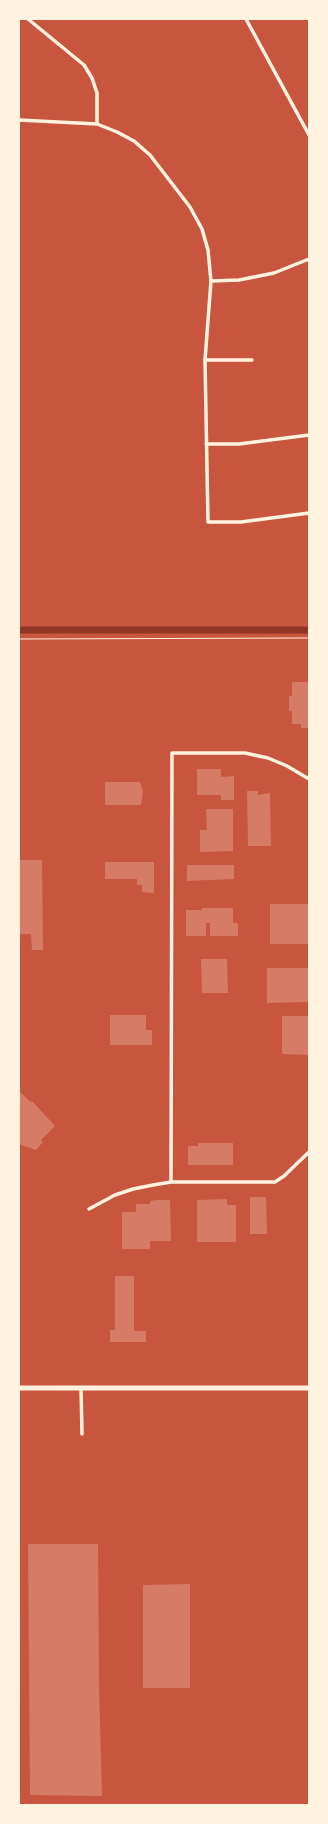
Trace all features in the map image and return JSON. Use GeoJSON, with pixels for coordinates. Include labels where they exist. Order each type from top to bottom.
{"type":"FeatureCollection","features":[{"type":"Feature","properties":{"kind":"main road"},"geometry":{"type":"LineString","coordinates":[[19,1388],[309,1388]]}},
{"type":"Feature","properties":{"kind":"street"},"geometry":{"type":"LineString","coordinates":[[28,19],[84,65],[92,78],[97,92],[97,124]]}},
{"type":"Feature","properties":{"kind":"street"},"geometry":{"type":"LineString","coordinates":[[246,19],[309,135]]}},
{"type":"Feature","properties":{"kind":"street"},"geometry":{"type":"LineString","coordinates":[[19,120],[97,124],[117,132],[134,141],[150,155],[190,207],[202,229],[208,250],[211,281],[205,360],[208,522],[241,522],[309,514]]}},
{"type":"Feature","properties":{"kind":"street"},"geometry":{"type":"LineString","coordinates":[[211,281],[239,280],[274,273],[309,259]]}},
{"type":"Feature","properties":{"kind":"street"},"geometry":{"type":"LineString","coordinates":[[205,360],[252,360]]}},
{"type":"Feature","properties":{"kind":"street"},"geometry":{"type":"LineString","coordinates":[[206,444],[238,444],[309,435]]}},
{"type":"Feature","properties":{"kind":"street"},"geometry":{"type":"LineString","coordinates":[[171,1182],[172,753],[245,753],[268,758],[288,766],[309,779]]}},
{"type":"Feature","properties":{"kind":"street"},"geometry":{"type":"LineString","coordinates":[[89,1209],[115,1195],[133,1188],[171,1182],[274,1182],[284,1176],[309,1152]]}},
{"type":"Feature","properties":{"kind":"street"},"geometry":{"type":"LineString","coordinates":[[81,1388],[82,1434]]}},
{"type":"Feature","properties":{"kind":"path"},"geometry":{"type":"LineString","coordinates":[[19,638],[309,638]]}},
{"type":"Feature","properties":{"kind":"building"},"geometry":{"type":"Polygon","coordinates":[[[292,682],[309,682],[309,728],[301,728],[301,724],[292,724],[292,711],[289,711],[289,696],[292,696],[292,682]]]}},
{"type":"Feature","properties":{"kind":"building"},"geometry":{"type":"Polygon","coordinates":[[[197,769],[221,769],[221,777],[234,776],[234,800],[221,800],[221,795],[197,795],[197,769]]]}},
{"type":"Feature","properties":{"kind":"building"},"geometry":{"type":"Polygon","coordinates":[[[105,782],[140,782],[143,792],[141,805],[105,805],[105,782]]]}},
{"type":"Feature","properties":{"kind":"building"},"geometry":{"type":"Polygon","coordinates":[[[247,791],[258,791],[258,795],[270,793],[271,846],[248,846],[247,791]]]}},
{"type":"Feature","properties":{"kind":"building"},"geometry":{"type":"Polygon","coordinates":[[[206,809],[233,809],[233,851],[200,852],[200,830],[207,830],[206,809]]]}},
{"type":"Feature","properties":{"kind":"building"},"geometry":{"type":"Polygon","coordinates":[[[19,860],[42,860],[43,950],[32,950],[31,934],[19,934],[19,860]]]}},
{"type":"Feature","properties":{"kind":"building"},"geometry":{"type":"Polygon","coordinates":[[[105,862],[154,862],[154,893],[142,892],[142,885],[137,885],[137,879],[105,879],[105,862]]]}},
{"type":"Feature","properties":{"kind":"building"},"geometry":{"type":"Polygon","coordinates":[[[187,865],[234,865],[234,879],[187,881],[187,865]]]}},
{"type":"Feature","properties":{"kind":"building"},"geometry":{"type":"Polygon","coordinates":[[[270,904],[309,904],[309,944],[270,944],[270,904]]]}},
{"type":"Feature","properties":{"kind":"building"},"geometry":{"type":"Polygon","coordinates":[[[202,908],[233,908],[233,923],[238,923],[238,936],[210,936],[210,923],[206,923],[206,936],[186,936],[186,910],[202,910],[202,908]]]}},
{"type":"Feature","properties":{"kind":"building"},"geometry":{"type":"Polygon","coordinates":[[[201,959],[227,959],[228,993],[202,993],[201,959]]]}},
{"type":"Feature","properties":{"kind":"building"},"geometry":{"type":"Polygon","coordinates":[[[267,968],[309,968],[309,1002],[267,1003],[267,968]]]}},
{"type":"Feature","properties":{"kind":"building"},"geometry":{"type":"Polygon","coordinates":[[[110,1015],[146,1015],[146,1030],[152,1030],[152,1045],[110,1045],[110,1015]]]}},
{"type":"Feature","properties":{"kind":"building"},"geometry":{"type":"Polygon","coordinates":[[[282,1016],[309,1016],[309,1055],[282,1054],[282,1016]]]}},
{"type":"Feature","properties":{"kind":"building"},"geometry":{"type":"Polygon","coordinates":[[[20,1092],[31,1102],[32,1101],[55,1126],[41,1140],[43,1142],[36,1150],[19,1144],[20,1092]]]}},
{"type":"Feature","properties":{"kind":"building"},"geometry":{"type":"Polygon","coordinates":[[[198,1143],[233,1143],[233,1165],[188,1165],[188,1146],[198,1146],[198,1143]]]}},
{"type":"Feature","properties":{"kind":"building"},"geometry":{"type":"Polygon","coordinates":[[[250,1197],[266,1197],[267,1234],[250,1234],[250,1197]]]}},
{"type":"Feature","properties":{"kind":"building"},"geometry":{"type":"Polygon","coordinates":[[[227,1199],[227,1205],[236,1205],[236,1242],[197,1242],[197,1200],[227,1199]]]}},
{"type":"Feature","properties":{"kind":"building"},"geometry":{"type":"Polygon","coordinates":[[[170,1200],[171,1241],[150,1241],[150,1249],[122,1249],[122,1212],[136,1212],[136,1204],[150,1204],[150,1201],[170,1200]]]}},
{"type":"Feature","properties":{"kind":"building"},"geometry":{"type":"Polygon","coordinates":[[[115,1276],[134,1276],[134,1331],[146,1331],[146,1342],[110,1342],[110,1330],[115,1330],[115,1276]]]}},
{"type":"Feature","properties":{"kind":"building"},"geometry":{"type":"Polygon","coordinates":[[[28,1544],[98,1544],[99,1683],[102,1796],[30,1795],[28,1544]]]}},
{"type":"Feature","properties":{"kind":"building"},"geometry":{"type":"Polygon","coordinates":[[[190,1584],[190,1688],[143,1688],[143,1585],[190,1584]]]}},
{"type":"Feature","properties":{"kind":"waterway"},"geometry":{"type":"LineString","coordinates":[[19,630],[309,630]]}}]}
